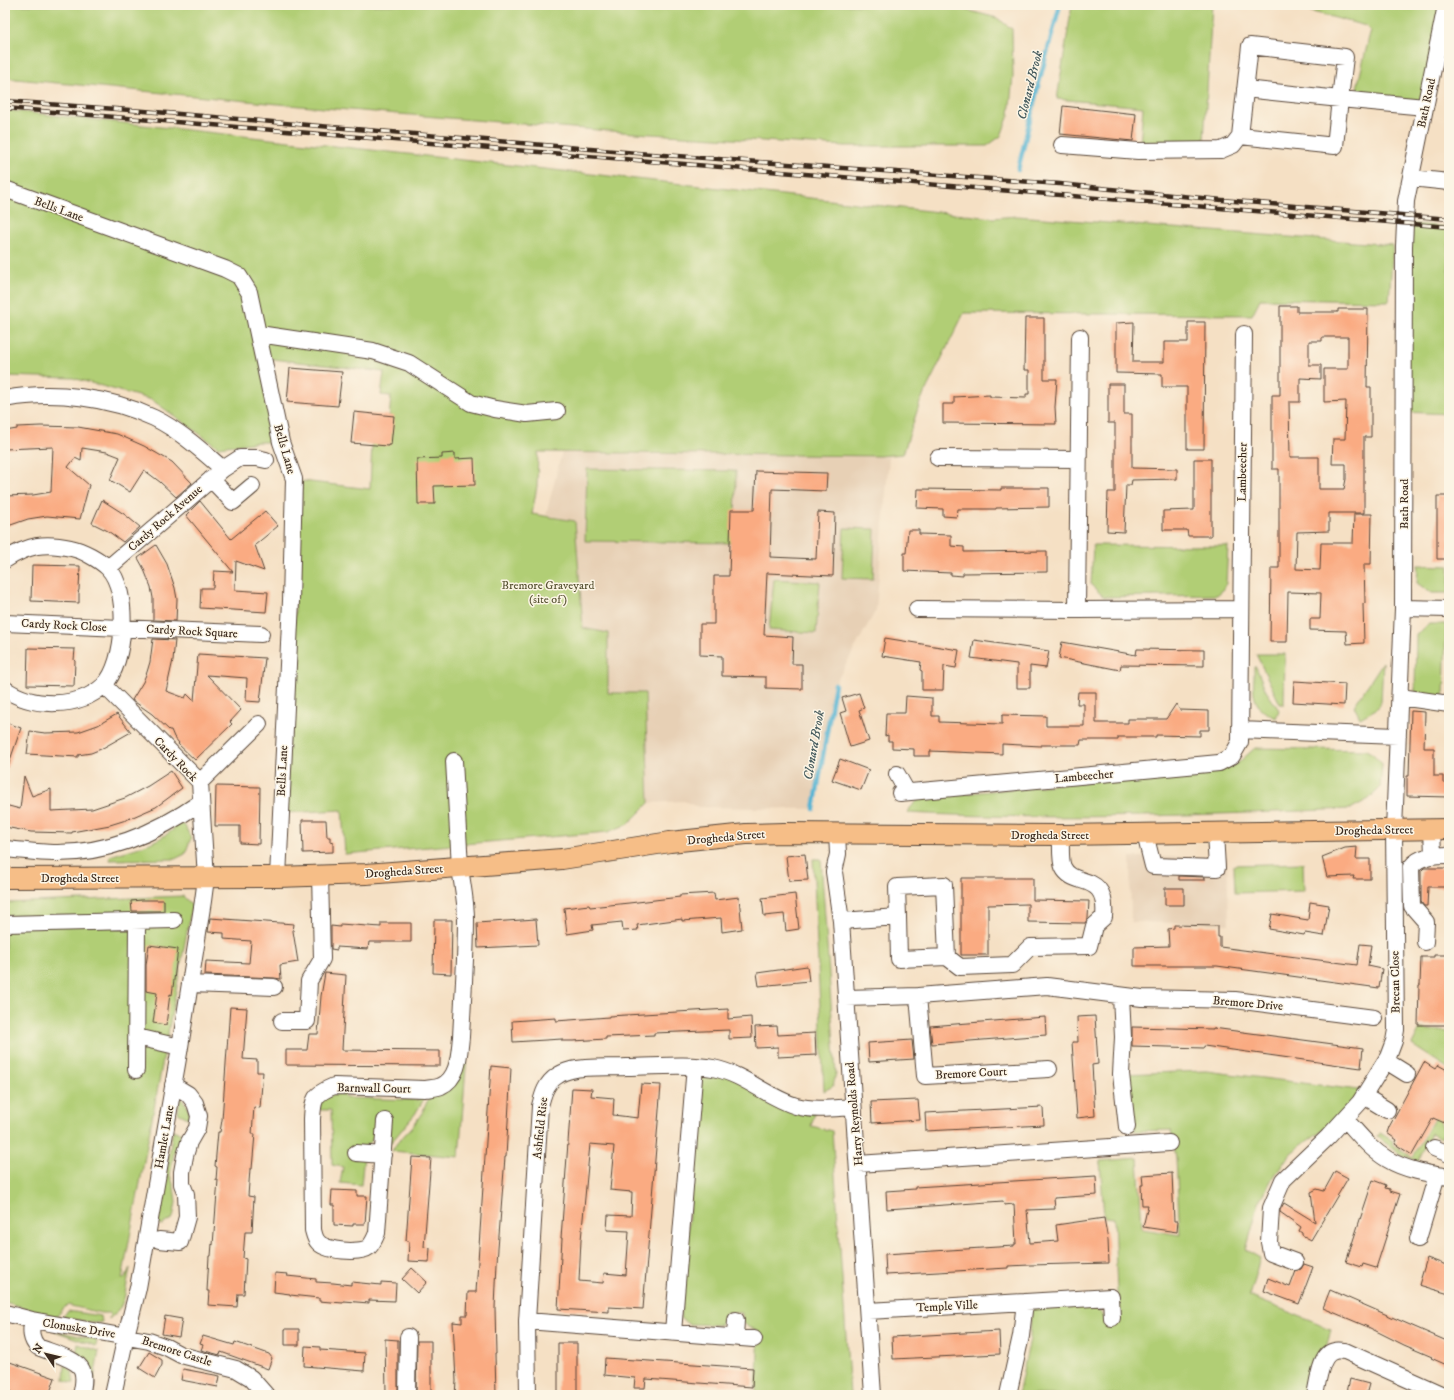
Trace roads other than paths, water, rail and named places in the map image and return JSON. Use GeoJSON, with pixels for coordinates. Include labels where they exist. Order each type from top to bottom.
{"type":"FeatureCollection","features":[{"type":"Feature","properties":{"kind":"main road","name":"Drogheda Street"},"geometry":{"type":"LineString","coordinates":[[5,878],[206,878],[366,874],[562,859],[670,842],[746,834],[837,833],[1061,835],[1440,829]]}},
{"type":"Feature","properties":{"kind":"street","name":"Bath Road"},"geometry":{"type":"LineString","coordinates":[[1394,830],[1403,608],[1404,246],[1406,201],[1446,5]]}},
{"type":"Feature","properties":{"kind":"street"},"geometry":{"type":"LineString","coordinates":[[1062,145],[1138,151],[1221,150],[1233,146],[1240,136],[1250,46],[1345,57],[1335,146],[1240,136]]}},
{"type":"Feature","properties":{"kind":"street"},"geometry":{"type":"LineString","coordinates":[[1245,89],[1425,106]]}},
{"type":"Feature","properties":{"kind":"street"},"geometry":{"type":"LineString","coordinates":[[1411,178],[1449,182]]}},
{"type":"Feature","properties":{"kind":"street","name":"Bells Lane"},"geometry":{"type":"LineString","coordinates":[[5,189],[225,269],[240,276],[249,292],[281,442],[294,479],[291,601],[278,877]]}},
{"type":"Feature","properties":{"kind":"street"},"geometry":{"type":"LineString","coordinates":[[259,334],[296,341],[349,346],[373,351],[409,362],[472,403],[495,409],[527,414],[557,411]]}},
{"type":"Feature","properties":{"kind":"street","name":"Lambeecher"},"geometry":{"type":"LineString","coordinates":[[897,774],[903,793],[1219,763],[1232,756],[1240,742],[1244,334]]}},
{"type":"Feature","properties":{"kind":"street"},"geometry":{"type":"LineString","coordinates":[[1077,610],[1080,337]]}},
{"type":"Feature","properties":{"kind":"street"},"geometry":{"type":"LineString","coordinates":[[5,399],[18,397],[60,396],[98,400],[125,407],[155,419],[188,440],[217,474],[233,502],[252,486]]}},
{"type":"Feature","properties":{"kind":"street","name":"Cardy Rock Avenue"},"geometry":{"type":"LineString","coordinates":[[108,568],[217,474],[240,458],[257,458],[266,460]]}},
{"type":"Feature","properties":{"kind":"street"},"geometry":{"type":"LineString","coordinates":[[938,458],[1078,459]]}},
{"type":"Feature","properties":{"kind":"street"},"geometry":{"type":"LineString","coordinates":[[5,560],[20,550],[40,545],[58,545],[82,550],[108,568],[116,581],[122,599],[120,648],[112,672],[104,685],[85,697],[67,703],[46,704],[26,699],[5,689]]}},
{"type":"Feature","properties":{"kind":"street"},"geometry":{"type":"LineString","coordinates":[[1403,608],[1449,609]]}},
{"type":"Feature","properties":{"kind":"street"},"geometry":{"type":"LineString","coordinates":[[917,609],[1241,609]]}},
{"type":"Feature","properties":{"kind":"street","name":"Cardy Rock Close"},"geometry":{"type":"LineString","coordinates":[[5,622],[122,628]]}},
{"type":"Feature","properties":{"kind":"street","name":"Cardy Rock Square"},"geometry":{"type":"LineString","coordinates":[[122,628],[261,634]]}},
{"type":"Feature","properties":{"kind":"street","name":"Cardy Rock"},"geometry":{"type":"LineString","coordinates":[[104,685],[200,782],[206,878]]}},
{"type":"Feature","properties":{"kind":"street"},"geometry":{"type":"LineString","coordinates":[[1400,697],[1449,704]]}},
{"type":"Feature","properties":{"kind":"street"},"geometry":{"type":"LineString","coordinates":[[200,782],[259,724]]}},
{"type":"Feature","properties":{"kind":"street"},"geometry":{"type":"LineString","coordinates":[[1240,730],[1398,736]]}},
{"type":"Feature","properties":{"kind":"street"},"geometry":{"type":"LineString","coordinates":[[454,761],[460,867]]}},
{"type":"Feature","properties":{"kind":"street"},"geometry":{"type":"LineString","coordinates":[[5,849],[54,853],[94,850],[137,837],[186,812],[201,802]]}},
{"type":"Feature","properties":{"kind":"street"},"geometry":{"type":"LineString","coordinates":[[1433,855],[1440,829]]}},
{"type":"Feature","properties":{"kind":"street","name":"Brecan Close"},"geometry":{"type":"LineString","coordinates":[[1295,1262],[1271,1253],[1269,1242],[1271,1208],[1283,1180],[1328,1137],[1364,1096],[1386,1061],[1394,1041],[1396,1030],[1394,830]]}},
{"type":"Feature","properties":{"kind":"street","name":"Harry Reynolds Road"},"geometry":{"type":"LineString","coordinates":[[837,833],[838,854],[834,872],[841,921],[873,1395]]}},
{"type":"Feature","properties":{"kind":"street"},"geometry":{"type":"LineString","coordinates":[[1145,834],[1153,866],[1217,868],[1215,833]]}},
{"type":"Feature","properties":{"kind":"street"},"geometry":{"type":"LineString","coordinates":[[947,957],[944,885],[897,887],[899,959],[947,957],[960,967],[1012,966],[1030,947],[1089,946],[1094,926],[1104,917],[1104,899],[1100,892],[1092,884],[1067,873],[1062,866],[1061,835]]}},
{"type":"Feature","properties":{"kind":"street"},"geometry":{"type":"LineString","coordinates":[[1425,942],[1426,922],[1412,906],[1411,867],[1415,862],[1433,855],[1449,855]]}},
{"type":"Feature","properties":{"kind":"street","name":"Barnwall Court"},"geometry":{"type":"LineString","coordinates":[[385,1120],[377,1233],[374,1242],[368,1248],[357,1250],[335,1250],[323,1246],[317,1241],[313,1230],[312,1119],[313,1104],[316,1096],[326,1089],[334,1086],[425,1089],[440,1087],[448,1082],[455,1072],[461,1036],[466,918],[464,888],[460,867]]}},
{"type":"Feature","properties":{"kind":"street"},"geometry":{"type":"LineString","coordinates":[[282,1021],[307,1021],[309,981],[322,959],[320,875]]}},
{"type":"Feature","properties":{"kind":"street","name":"Hamlet Lane"},"geometry":{"type":"LineString","coordinates":[[113,1395],[138,1288],[180,1047],[206,878]]}},
{"type":"Feature","properties":{"kind":"street"},"geometry":{"type":"LineString","coordinates":[[841,921],[898,917]]}},
{"type":"Feature","properties":{"kind":"street"},"geometry":{"type":"LineString","coordinates":[[5,924],[174,920]]}},
{"type":"Feature","properties":{"kind":"street"},"geometry":{"type":"LineString","coordinates":[[136,1070],[137,922]]}},
{"type":"Feature","properties":{"kind":"street"},"geometry":{"type":"LineString","coordinates":[[190,984],[274,987]]}},
{"type":"Feature","properties":{"kind":"street"},"geometry":{"type":"LineString","coordinates":[[846,998],[918,996],[1047,986],[1121,996],[1123,1037],[1121,1074],[1127,1126]]}},
{"type":"Feature","properties":{"kind":"street","name":"Bremore Court"},"geometry":{"type":"LineString","coordinates":[[918,996],[925,1076],[1050,1069]]}},
{"type":"Feature","properties":{"kind":"street","name":"Bremore Drive"},"geometry":{"type":"LineString","coordinates":[[1121,996],[1142,998],[1236,1000],[1374,1018]]}},
{"type":"Feature","properties":{"kind":"street"},"geometry":{"type":"LineString","coordinates":[[137,1037],[180,1047]]}},
{"type":"Feature","properties":{"kind":"street"},"geometry":{"type":"LineString","coordinates":[[1386,1061],[1407,1074]]}},
{"type":"Feature","properties":{"kind":"street"},"geometry":{"type":"LineString","coordinates":[[673,1332],[695,1066]]}},
{"type":"Feature","properties":{"kind":"street","name":"Ashfield Rise"},"geometry":{"type":"LineString","coordinates":[[528,1395],[527,1321],[540,1106],[544,1092],[551,1081],[558,1075],[571,1070],[593,1068],[695,1066],[714,1068],[735,1075],[777,1098],[796,1106],[816,1109],[853,1107]]}},
{"type":"Feature","properties":{"kind":"street"},"geometry":{"type":"LineString","coordinates":[[159,1240],[180,1242],[187,1217],[186,1194],[182,1184],[182,1172],[189,1142],[197,1128],[199,1116],[195,1103],[188,1094],[173,1085]]}},
{"type":"Feature","properties":{"kind":"street"},"geometry":{"type":"LineString","coordinates":[[1364,1096],[1387,1110]]}},
{"type":"Feature","properties":{"kind":"street"},"geometry":{"type":"LineString","coordinates":[[1345,1119],[1369,1146],[1387,1159],[1406,1168],[1443,1176]]}},
{"type":"Feature","properties":{"kind":"street"},"geometry":{"type":"LineString","coordinates":[[858,1164],[1169,1143]]}},
{"type":"Feature","properties":{"kind":"street"},"geometry":{"type":"LineString","coordinates":[[1434,1148],[1449,1154]]}},
{"type":"Feature","properties":{"kind":"street"},"geometry":{"type":"LineString","coordinates":[[356,1152],[382,1155]]}},
{"type":"Feature","properties":{"kind":"street"},"geometry":{"type":"LineString","coordinates":[[1418,1239],[1449,1161]]}},
{"type":"Feature","properties":{"kind":"street","name":"Temple Ville"},"geometry":{"type":"LineString","coordinates":[[868,1311],[1111,1297],[1112,1318]]}},
{"type":"Feature","properties":{"kind":"street"},"geometry":{"type":"LineString","coordinates":[[1008,1395],[1021,1336],[1025,1302]]}},
{"type":"Feature","properties":{"kind":"street","name":"Clonuske Drive"},"geometry":{"type":"LineString","coordinates":[[5,1313],[32,1320],[126,1336]]}},
{"type":"Feature","properties":{"kind":"street","name":"Clonuske Drive"},"geometry":{"type":"LineString","coordinates":[[32,1320],[31,1336],[33,1343],[38,1347],[75,1361],[82,1370],[84,1384],[81,1395]]}},
{"type":"Feature","properties":{"kind":"street"},"geometry":{"type":"LineString","coordinates":[[735,1337],[736,1320]]}},
{"type":"Feature","properties":{"kind":"street"},"geometry":{"type":"LineString","coordinates":[[527,1321],[754,1339]]}},
{"type":"Feature","properties":{"kind":"street","name":"Bremore Castle"},"geometry":{"type":"LineString","coordinates":[[126,1336],[149,1341],[166,1347],[180,1355],[236,1369],[251,1378],[266,1395]]}},
{"type":"Feature","properties":{"kind":"street"},"geometry":{"type":"LineString","coordinates":[[407,1395],[408,1337]]}},
{"type":"Feature","properties":{"kind":"street"},"geometry":{"type":"LineString","coordinates":[[1315,1395],[1326,1356],[1334,1350],[1345,1351],[1443,1395]]}},
{"type":"Feature","properties":{"kind":"waterway","name":"Clonard Brook"},"geometry":{"type":"LineString","coordinates":[[1018,170],[1038,86],[1060,5]]}},
{"type":"Feature","properties":{"kind":"waterway","name":"Clonard Brook"},"geometry":{"type":"LineString","coordinates":[[814,809],[835,684]]}},
{"type":"Feature","properties":{"kind":"railway"},"geometry":{"type":"LineString","coordinates":[[5,101],[144,111],[637,153],[1060,184],[1222,200],[1449,219]]}},
{"type":"Feature","properties":{"kind":"railway"},"geometry":{"type":"LineString","coordinates":[[5,108],[1449,227]]}},
{"type":"Feature","properties":{"kind":"park label","name":"Bremore Graveyard (site of)"},"geometry":{"type":"Point","coordinates":[548,592]}}]}
